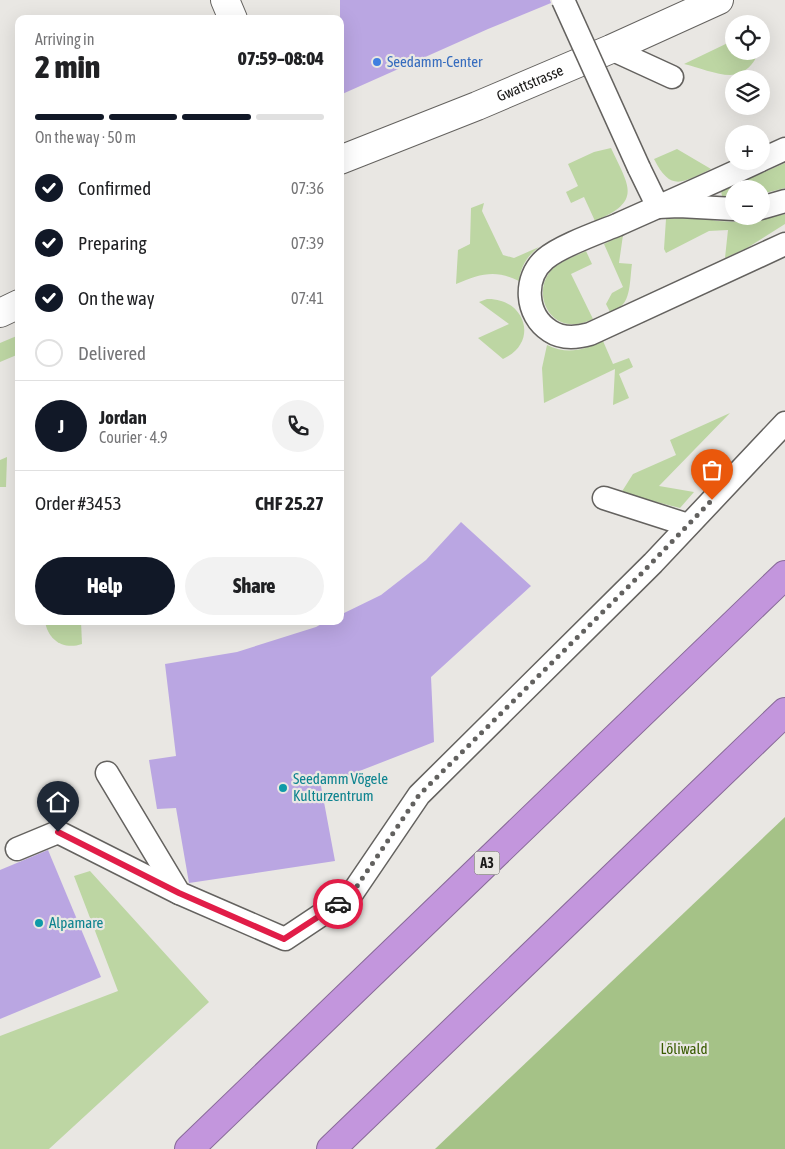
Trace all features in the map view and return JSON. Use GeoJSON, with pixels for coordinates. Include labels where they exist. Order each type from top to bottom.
{"type":"FeatureCollection","features":[{"type":"Feature","properties":{"kind":"highway","name":"A3"},"geometry":{"type":"LineString","coordinates":[[189,1149],[785,576]]}},
{"type":"Feature","properties":{"kind":"highway"},"geometry":{"type":"LineString","coordinates":[[332,1149],[785,712]]}},
{"type":"Feature","properties":{"kind":"street"},"geometry":{"type":"LineString","coordinates":[[225,0],[231,15]]}},
{"type":"Feature","properties":{"kind":"street","name":"Gwattstrasse"},"geometry":{"type":"LineString","coordinates":[[344,158],[476,106],[611,49],[719,0]]}},
{"type":"Feature","properties":{"kind":"street"},"geometry":{"type":"LineString","coordinates":[[0,313],[15,306]]}},
{"type":"Feature","properties":{"kind":"lane"},"geometry":{"type":"LineString","coordinates":[[563,0],[658,207]]}},
{"type":"Feature","properties":{"kind":"lane"},"geometry":{"type":"LineString","coordinates":[[611,49],[672,77]]}},
{"type":"Feature","properties":{"kind":"lane"},"geometry":{"type":"LineString","coordinates":[[770,156],[785,149]]}},
{"type":"Feature","properties":{"kind":"lane"},"geometry":{"type":"LineString","coordinates":[[740,170],[546,258],[536,268],[530,282],[529,296],[533,312],[539,321],[550,331],[562,336],[577,338],[590,334],[785,244]]}},
{"type":"Feature","properties":{"kind":"lane"},"geometry":{"type":"LineString","coordinates":[[770,205],[785,201]]}},
{"type":"Feature","properties":{"kind":"lane"},"geometry":{"type":"LineString","coordinates":[[658,207],[725,209]]}},
{"type":"Feature","properties":{"kind":"lane"},"geometry":{"type":"LineString","coordinates":[[756,258],[785,238]]}},
{"type":"Feature","properties":{"kind":"lane"},"geometry":{"type":"LineString","coordinates":[[18,849],[58,832],[179,893],[284,939],[351,895],[419,795],[688,525],[785,423]]}},
{"type":"Feature","properties":{"kind":"lane"},"geometry":{"type":"LineString","coordinates":[[604,498],[688,525]]}},
{"type":"Feature","properties":{"kind":"lane"},"geometry":{"type":"LineString","coordinates":[[106,773],[179,893]]}},
{"type":"Feature","properties":{"kind":"green space"},"geometry":{"type":"Polygon","coordinates":[[[725,44],[725,60],[755,60],[745,70],[725,70],[725,75],[684,64],[725,44]]]}},
{"type":"Feature","properties":{"kind":"green space"},"geometry":{"type":"Polygon","coordinates":[[[611,148],[627,183],[628,192],[626,199],[620,207],[595,221],[584,197],[571,203],[566,192],[578,186],[568,164],[594,152],[611,148]]]}},
{"type":"Feature","properties":{"kind":"green space"},"geometry":{"type":"Polygon","coordinates":[[[677,149],[711,169],[685,181],[672,181],[660,170],[654,159],[677,149]]]}},
{"type":"Feature","properties":{"kind":"green space"},"geometry":{"type":"Polygon","coordinates":[[[785,163],[785,188],[770,192],[770,180],[746,180],[770,170],[785,163]]]}},
{"type":"Feature","properties":{"kind":"green space"},"geometry":{"type":"Polygon","coordinates":[[[725,189],[725,196],[722,196],[721,191],[725,189]]]}},
{"type":"Feature","properties":{"kind":"green space"},"geometry":{"type":"Polygon","coordinates":[[[484,203],[482,211],[503,255],[514,258],[539,247],[525,262],[519,281],[502,275],[488,274],[456,284],[458,250],[470,244],[471,208],[484,203]]]}},
{"type":"Feature","properties":{"kind":"green space"},"geometry":{"type":"Polygon","coordinates":[[[785,214],[785,224],[747,248],[725,258],[728,230],[709,231],[666,253],[664,249],[666,219],[694,217],[725,221],[725,225],[770,225],[770,217],[785,214]]]}},
{"type":"Feature","properties":{"kind":"green space"},"geometry":{"type":"Polygon","coordinates":[[[623,235],[619,263],[632,264],[630,287],[624,303],[610,312],[606,304],[612,293],[623,287],[604,244],[623,235]]]}},
{"type":"Feature","properties":{"kind":"green space"},"geometry":{"type":"Polygon","coordinates":[[[586,251],[592,264],[571,274],[593,319],[576,324],[562,322],[549,312],[545,305],[543,289],[545,281],[549,273],[556,266],[586,251]]]}},
{"type":"Feature","properties":{"kind":"green space"},"geometry":{"type":"Polygon","coordinates":[[[487,299],[500,301],[511,306],[519,313],[523,322],[524,332],[521,342],[514,352],[503,359],[478,338],[509,324],[479,302],[487,299]]]}},
{"type":"Feature","properties":{"kind":"green space"},"geometry":{"type":"Polygon","coordinates":[[[15,337],[15,356],[0,362],[0,343],[15,337]]]}},
{"type":"Feature","properties":{"kind":"green space"},"geometry":{"type":"Polygon","coordinates":[[[603,341],[613,364],[629,358],[633,367],[619,374],[629,398],[613,405],[615,369],[544,403],[542,368],[547,345],[569,351],[589,347],[603,341]]]}},
{"type":"Feature","properties":{"kind":"green space"},"geometry":{"type":"Polygon","coordinates":[[[730,413],[659,486],[694,492],[680,508],[621,493],[633,474],[676,455],[670,440],[730,413]]]}},
{"type":"Feature","properties":{"kind":"green space"},"geometry":{"type":"Polygon","coordinates":[[[7,457],[6,487],[0,487],[0,460],[7,457]]]}},
{"type":"Feature","properties":{"kind":"green space"},"geometry":{"type":"Polygon","coordinates":[[[46,625],[81,625],[82,644],[75,646],[63,645],[53,639],[46,625]]]}},
{"type":"Feature","properties":{"kind":"green space","name":"Löliwald"},"geometry":{"type":"Polygon","coordinates":[[[785,817],[785,1149],[435,1149],[785,817]]]}},
{"type":"Feature","properties":{"kind":"green space"},"geometry":{"type":"Polygon","coordinates":[[[90,871],[209,1002],[49,1149],[0,1149],[0,1036],[118,991],[74,876],[90,871]]]}},
{"type":"Feature","properties":{"kind":"building","name":"Seedamm-Center"},"geometry":{"type":"Polygon","coordinates":[[[340,0],[550,0],[551,3],[344,93],[344,15],[340,15],[340,0]]]}},
{"type":"Feature","properties":{"kind":"building"},"geometry":{"type":"Polygon","coordinates":[[[461,522],[531,586],[431,677],[434,742],[321,786],[335,861],[189,883],[176,808],[157,809],[149,760],[176,756],[165,664],[237,652],[320,625],[344,625],[344,613],[381,595],[426,560],[461,522]]]}},
{"type":"Feature","properties":{"kind":"building","name":"Alpamare"},"geometry":{"type":"Polygon","coordinates":[[[48,850],[101,977],[0,1019],[0,870],[48,850]]]}},
{"type":"Feature","properties":{"kind":"way so far"},"geometry":{"type":"LineString","coordinates":[[338,904],[351,895],[419,795],[639,576],[712,500]]}},
{"type":"Feature","properties":{"kind":"place","name":"Seedamm-Center"},"geometry":{"type":"Point","coordinates":[377,62]}},
{"type":"Feature","properties":{"kind":"place","name":"Seedamm Vögele Kulturzentrum"},"geometry":{"type":"Point","coordinates":[283,788]}},
{"type":"Feature","properties":{"kind":"place","name":"Alpamare"},"geometry":{"type":"Point","coordinates":[39,923]}},
{"type":"Feature","properties":{"kind":"route"},"geometry":{"type":"LineString","coordinates":[[58,832],[179,893],[284,939],[338,904]]}}]}
